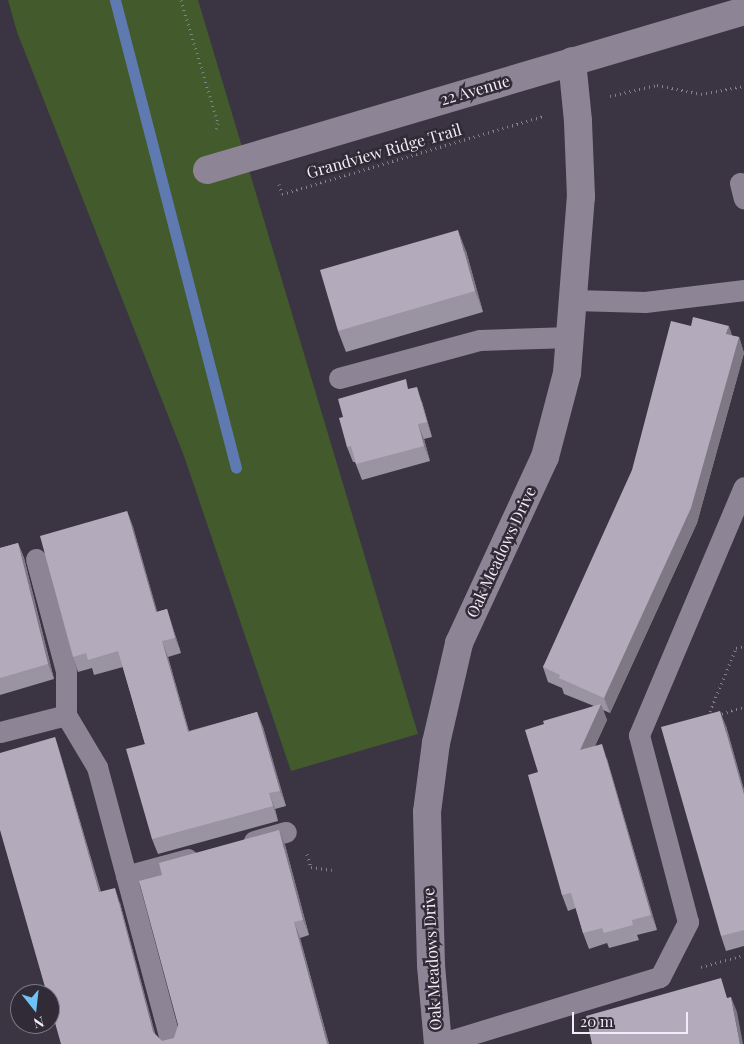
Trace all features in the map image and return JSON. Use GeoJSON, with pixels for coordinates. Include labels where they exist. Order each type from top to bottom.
{"type":"FeatureCollection","features":[{"type":"Feature","properties":{"kind":"street","name":"22 Avenue"},"geometry":{"type":"LineString","coordinates":[[207,170],[744,11]]}},
{"type":"Feature","properties":{"kind":"street","name":"Oak Meadows Drive"},"geometry":{"type":"LineString","coordinates":[[438,1044],[430,956],[427,812],[436,743],[459,643],[545,457],[568,372],[581,197],[578,122],[572,61]]}},
{"type":"Feature","properties":{"kind":"lane"},"geometry":{"type":"LineString","coordinates":[[574,300],[645,302],[744,290]]}},
{"type":"Feature","properties":{"kind":"lane"},"geometry":{"type":"LineString","coordinates":[[339,378],[480,340],[571,338]]}},
{"type":"Feature","properties":{"kind":"lane"},"geometry":{"type":"LineString","coordinates":[[438,1044],[660,976],[688,922],[639,735],[744,487]]}},
{"type":"Feature","properties":{"kind":"lane"},"geometry":{"type":"LineString","coordinates":[[36,559],[66,671],[66,715],[97,767],[171,1044]]}},
{"type":"Feature","properties":{"kind":"lane"},"geometry":{"type":"LineString","coordinates":[[0,732],[66,715]]}},
{"type":"Feature","properties":{"kind":"lane"},"geometry":{"type":"LineString","coordinates":[[238,845],[286,832]]}},
{"type":"Feature","properties":{"kind":"lane"},"geometry":{"type":"LineString","coordinates":[[126,876],[210,853]]}},
{"type":"Feature","properties":{"kind":"path"},"geometry":{"type":"LineString","coordinates":[[181,0],[218,123],[207,170]]}},
{"type":"Feature","properties":{"kind":"path"},"geometry":{"type":"LineString","coordinates":[[608,97],[657,85],[701,94],[744,86]]}},
{"type":"Feature","properties":{"kind":"path","name":"Grandview Ridge Trail"},"geometry":{"type":"LineString","coordinates":[[267,151],[282,194],[537,118]]}},
{"type":"Feature","properties":{"kind":"path"},"geometry":{"type":"LineString","coordinates":[[744,646],[736,648],[707,718],[744,707]]}},
{"type":"Feature","properties":{"kind":"green space"},"geometry":{"type":"Polygon","coordinates":[[[8,0],[198,0],[418,734],[291,771],[184,456],[17,32],[8,0]]]}},
{"type":"Feature","properties":{"kind":"building"},"geometry":{"type":"Polygon","coordinates":[[[458,230],[475,291],[338,331],[320,270],[458,230]]]}},
{"type":"Feature","properties":{"kind":"building"},"geometry":{"type":"Polygon","coordinates":[[[693,317],[729,326],[726,334],[739,337],[691,508],[604,698],[559,678],[560,675],[543,667],[632,470],[671,321],[691,326],[693,317]]]}},
{"type":"Feature","properties":{"kind":"building"},"geometry":{"type":"Polygon","coordinates":[[[406,379],[408,389],[417,387],[427,422],[418,424],[424,446],[356,464],[351,446],[347,447],[339,418],[343,417],[338,399],[406,379]]]}},
{"type":"Feature","properties":{"kind":"building"},"geometry":{"type":"Polygon","coordinates":[[[127,511],[156,612],[167,609],[175,638],[162,641],[188,732],[257,712],[280,791],[269,793],[273,806],[152,839],[126,749],[145,744],[118,651],[88,660],[86,653],[73,657],[40,536],[127,511]]]}},
{"type":"Feature","properties":{"kind":"building"},"geometry":{"type":"Polygon","coordinates":[[[18,543],[48,664],[0,678],[0,548],[18,543]]]}},
{"type":"Feature","properties":{"kind":"building"},"geometry":{"type":"Polygon","coordinates":[[[601,704],[580,750],[602,744],[651,915],[632,920],[633,925],[604,933],[602,928],[583,933],[571,893],[562,895],[528,775],[538,772],[525,730],[544,724],[543,721],[601,704]]]}},
{"type":"Feature","properties":{"kind":"building"},"geometry":{"type":"Polygon","coordinates":[[[720,711],[744,795],[744,930],[721,936],[661,727],[720,711]]]}},
{"type":"Feature","properties":{"kind":"building"},"geometry":{"type":"Polygon","coordinates":[[[55,737],[99,892],[115,888],[153,1032],[162,1041],[174,1038],[178,1025],[139,881],[162,875],[159,863],[279,830],[303,920],[294,922],[327,1044],[61,1044],[58,1034],[60,1034],[60,984],[44,984],[0,830],[0,753],[55,737]]]}},
{"type":"Feature","properties":{"kind":"building"},"geometry":{"type":"Polygon","coordinates":[[[721,978],[727,998],[731,997],[740,1044],[592,1044],[586,1016],[721,978]]]}},
{"type":"Feature","properties":{"kind":"waterway"},"geometry":{"type":"LineString","coordinates":[[115,0],[236,468]]}}]}
